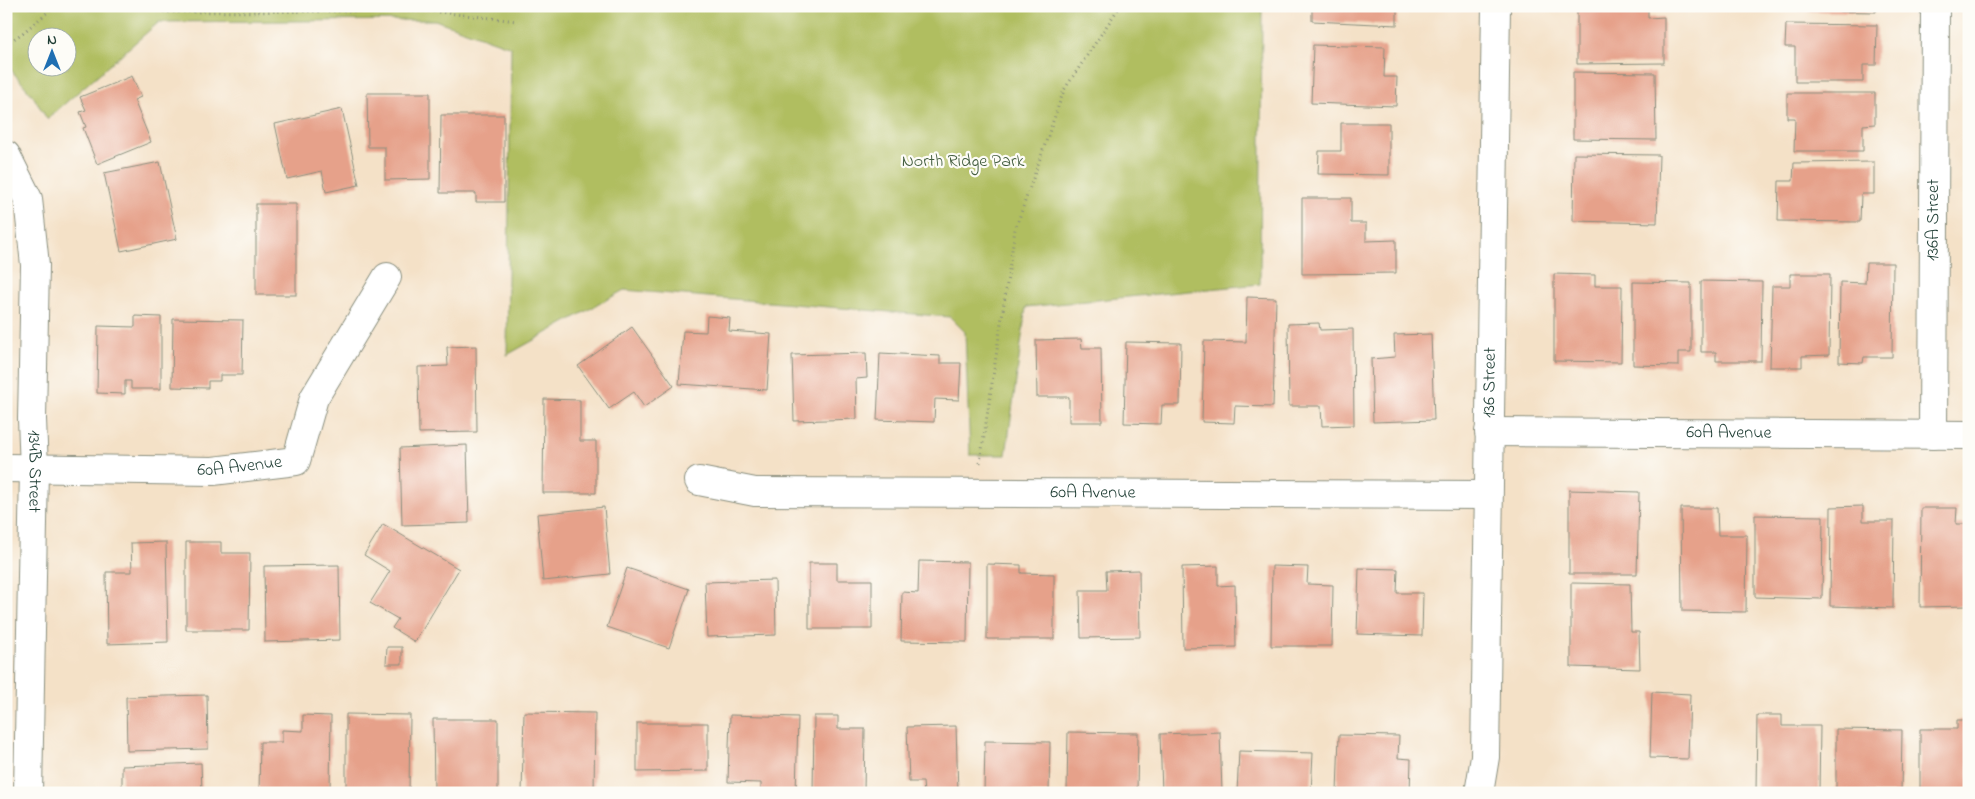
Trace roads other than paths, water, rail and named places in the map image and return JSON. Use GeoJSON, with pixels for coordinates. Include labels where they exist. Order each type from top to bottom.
{"type":"FeatureCollection","features":[{"type":"Feature","properties":{"kind":"street","name":"136 Street"},"geometry":{"type":"LineString","coordinates":[[1479,793],[1485,757],[1496,6]]}},
{"type":"Feature","properties":{"kind":"street","name":"136A Street"},"geometry":{"type":"LineString","coordinates":[[1933,435],[1935,6]]}},
{"type":"Feature","properties":{"kind":"street","name":"134B Street"},"geometry":{"type":"LineString","coordinates":[[6,155],[28,198],[35,265],[32,419],[34,469],[28,793]]}},
{"type":"Feature","properties":{"kind":"street","name":"60A Avenue"},"geometry":{"type":"LineString","coordinates":[[6,468],[213,471],[296,461],[314,398],[387,277]]}},
{"type":"Feature","properties":{"kind":"street","name":"60A Avenue"},"geometry":{"type":"LineString","coordinates":[[1490,432],[1969,435]]}},
{"type":"Feature","properties":{"kind":"street","name":"60A Avenue"},"geometry":{"type":"LineString","coordinates":[[700,481],[755,492],[1488,495]]}},
{"type":"Feature","properties":{"kind":"street","name":"136 Street"},"geometry":{"type":"LineString","coordinates":[[1485,757],[1493,793]]}},
{"type":"Feature","properties":{"kind":"park label","name":"North Ridge Park"},"geometry":{"type":"Point","coordinates":[963,162]}}]}
